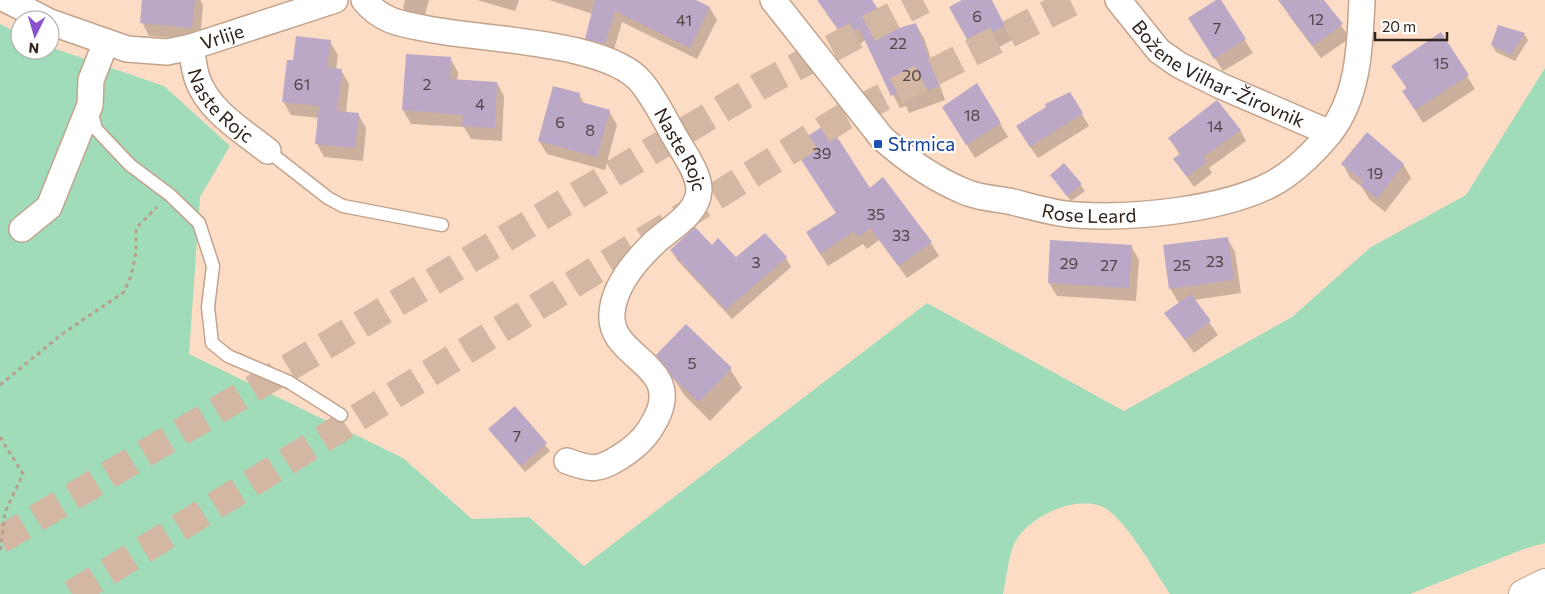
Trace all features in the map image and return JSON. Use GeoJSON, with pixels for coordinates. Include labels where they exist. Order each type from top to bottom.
{"type":"FeatureCollection","features":[{"type":"Feature","properties":{"kind":"main road"},"geometry":{"type":"LineString","coordinates":[[1523,594],[1545,583]]}},
{"type":"Feature","properties":{"kind":"street"},"geometry":{"type":"LineString","coordinates":[[7,0],[26,10]]}},
{"type":"Feature","properties":{"kind":"street","name":"Vrlije"},"geometry":{"type":"LineString","coordinates":[[60,26],[127,49],[167,52],[191,48],[335,0]]}},
{"type":"Feature","properties":{"kind":"street","name":"Naste Rojc"},"geometry":{"type":"LineString","coordinates":[[364,0],[371,8],[392,22],[450,34],[562,48],[594,56],[630,70],[642,83],[693,169],[699,190],[694,206],[681,221],[640,256],[616,294],[612,314],[614,330],[624,345],[655,374],[662,388],[662,405],[652,430],[628,451],[604,467],[583,467],[567,461]]}},
{"type":"Feature","properties":{"kind":"street","name":"Rose Leard"},"geometry":{"type":"LineString","coordinates":[[773,0],[882,138],[904,157],[931,176],[970,193],[1074,215],[1128,216],[1169,212],[1250,193],[1273,184],[1293,170],[1330,133],[1351,95],[1360,42],[1362,0]]}},
{"type":"Feature","properties":{"kind":"street","name":"Božene Vilhar-Žirovnik"},"geometry":{"type":"LineString","coordinates":[[1118,0],[1159,51],[1221,86],[1330,133]]}},
{"type":"Feature","properties":{"kind":"street"},"geometry":{"type":"LineString","coordinates":[[22,229],[48,207],[90,105],[91,80],[106,42]]}},
{"type":"Feature","properties":{"kind":"street","name":"Naste Rojc"},"geometry":{"type":"LineString","coordinates":[[191,48],[198,79],[205,95],[216,110],[268,151]]}},
{"type":"Feature","properties":{"kind":"lane"},"geometry":{"type":"LineString","coordinates":[[90,105],[96,129],[130,165],[170,195],[198,223],[207,243],[213,266],[208,307],[212,343],[228,356],[289,382],[341,415]]}},
{"type":"Feature","properties":{"kind":"lane"},"geometry":{"type":"LineString","coordinates":[[268,151],[328,198],[343,206],[442,225]]}},
{"type":"Feature","properties":{"kind":"path"},"geometry":{"type":"LineString","coordinates":[[0,385],[61,335],[124,292],[131,276],[136,253],[136,228],[170,195]]}},
{"type":"Feature","properties":{"kind":"path"},"geometry":{"type":"LineString","coordinates":[[0,437],[23,474],[5,512],[0,554]]}},
{"type":"Feature","properties":{"kind":"green space"},"geometry":{"type":"Polygon","coordinates":[[[0,24],[10,29],[10,60],[60,60],[60,50],[164,86],[230,146],[200,197],[189,354],[403,458],[472,519],[529,517],[584,566],[927,303],[1124,411],[1292,317],[1371,247],[1466,195],[1545,68],[1545,543],[1524,549],[1410,594],[1170,594],[1122,524],[1105,508],[1094,504],[1082,503],[1068,505],[1055,510],[1031,524],[1022,532],[1015,542],[1011,553],[1003,594],[0,594],[0,24]]]}},
{"type":"Feature","properties":{"kind":"building"},"geometry":{"type":"Polygon","coordinates":[[[142,0],[195,0],[192,28],[140,23],[142,0]]]}},
{"type":"Feature","properties":{"kind":"building"},"geometry":{"type":"Polygon","coordinates":[[[595,0],[696,0],[710,7],[690,48],[615,11],[605,44],[585,39],[595,0]]]}},
{"type":"Feature","properties":{"kind":"building"},"geometry":{"type":"Polygon","coordinates":[[[817,0],[872,0],[892,30],[916,23],[939,86],[900,100],[897,93],[891,96],[859,28],[844,38],[817,0]]]}},
{"type":"Feature","properties":{"kind":"building"},"geometry":{"type":"Polygon","coordinates":[[[962,0],[992,0],[1005,26],[970,45],[949,7],[962,0]]]}},
{"type":"Feature","properties":{"kind":"building"},"geometry":{"type":"Polygon","coordinates":[[[1216,0],[1221,0],[1246,39],[1214,59],[1188,18],[1216,0]]]}},
{"type":"Feature","properties":{"kind":"building"},"geometry":{"type":"Polygon","coordinates":[[[1278,0],[1324,0],[1343,24],[1313,46],[1278,0]]]}},
{"type":"Feature","properties":{"kind":"building"},"geometry":{"type":"Polygon","coordinates":[[[1498,25],[1525,33],[1511,55],[1491,45],[1498,25]]]}},
{"type":"Feature","properties":{"kind":"building"},"geometry":{"type":"Polygon","coordinates":[[[1441,32],[1469,75],[1415,110],[1402,91],[1407,88],[1391,66],[1441,32]]]}},
{"type":"Feature","properties":{"kind":"building"},"geometry":{"type":"Polygon","coordinates":[[[296,36],[331,40],[327,67],[342,69],[337,111],[359,113],[355,148],[315,144],[319,106],[282,102],[287,60],[293,60],[296,36]]]}},
{"type":"Feature","properties":{"kind":"building"},"geometry":{"type":"Polygon","coordinates":[[[406,54],[451,57],[450,79],[497,82],[495,128],[462,126],[463,115],[402,110],[406,54]]]}},
{"type":"Feature","properties":{"kind":"building"},"geometry":{"type":"Polygon","coordinates":[[[977,83],[1001,123],[966,145],[942,107],[977,83]]]}},
{"type":"Feature","properties":{"kind":"building"},"geometry":{"type":"Polygon","coordinates":[[[553,86],[580,93],[578,101],[610,110],[597,157],[538,141],[553,86]]]}},
{"type":"Feature","properties":{"kind":"building"},"geometry":{"type":"Polygon","coordinates":[[[1070,92],[1083,113],[1030,147],[1016,126],[1046,107],[1045,104],[1070,92]]]}},
{"type":"Feature","properties":{"kind":"building"},"geometry":{"type":"Polygon","coordinates":[[[1217,100],[1241,130],[1203,157],[1207,162],[1187,177],[1173,159],[1181,153],[1168,138],[1217,100]]]}},
{"type":"Feature","properties":{"kind":"building"},"geometry":{"type":"Polygon","coordinates":[[[828,123],[870,188],[883,177],[932,242],[899,266],[870,228],[859,237],[854,231],[820,254],[806,232],[836,213],[792,146],[828,123]]]}},
{"type":"Feature","properties":{"kind":"building"},"geometry":{"type":"Polygon","coordinates":[[[1367,132],[1404,164],[1377,199],[1360,185],[1363,181],[1341,164],[1367,132]]]}},
{"type":"Feature","properties":{"kind":"building"},"geometry":{"type":"Polygon","coordinates":[[[1064,163],[1082,184],[1067,196],[1050,175],[1064,163]]]}},
{"type":"Feature","properties":{"kind":"building"},"geometry":{"type":"Polygon","coordinates":[[[695,227],[712,245],[718,238],[736,257],[765,233],[787,257],[726,310],[670,250],[695,227]]]}},
{"type":"Feature","properties":{"kind":"building"},"geometry":{"type":"Polygon","coordinates":[[[1228,237],[1234,280],[1169,289],[1163,245],[1228,237]]]}},
{"type":"Feature","properties":{"kind":"building"},"geometry":{"type":"Polygon","coordinates":[[[1050,240],[1132,245],[1129,288],[1048,283],[1050,240]]]}},
{"type":"Feature","properties":{"kind":"building"},"geometry":{"type":"Polygon","coordinates":[[[1191,294],[1211,321],[1185,340],[1164,313],[1191,294]]]}},
{"type":"Feature","properties":{"kind":"building"},"geometry":{"type":"Polygon","coordinates":[[[686,324],[732,368],[699,402],[672,377],[656,355],[686,324]]]}},
{"type":"Feature","properties":{"kind":"building"},"geometry":{"type":"Polygon","coordinates":[[[515,406],[547,443],[521,466],[488,429],[515,406]]]}},
{"type":"Feature","properties":{"kind":"tunnel"},"geometry":{"type":"LineString","coordinates":[[0,540],[760,86],[923,0]]}},
{"type":"Feature","properties":{"kind":"tunnel"},"geometry":{"type":"LineString","coordinates":[[72,594],[844,117],[1076,0]]}},
{"type":"Feature","properties":{"kind":"place","name":"Strmica"},"geometry":{"type":"Point","coordinates":[878,144]}}]}
